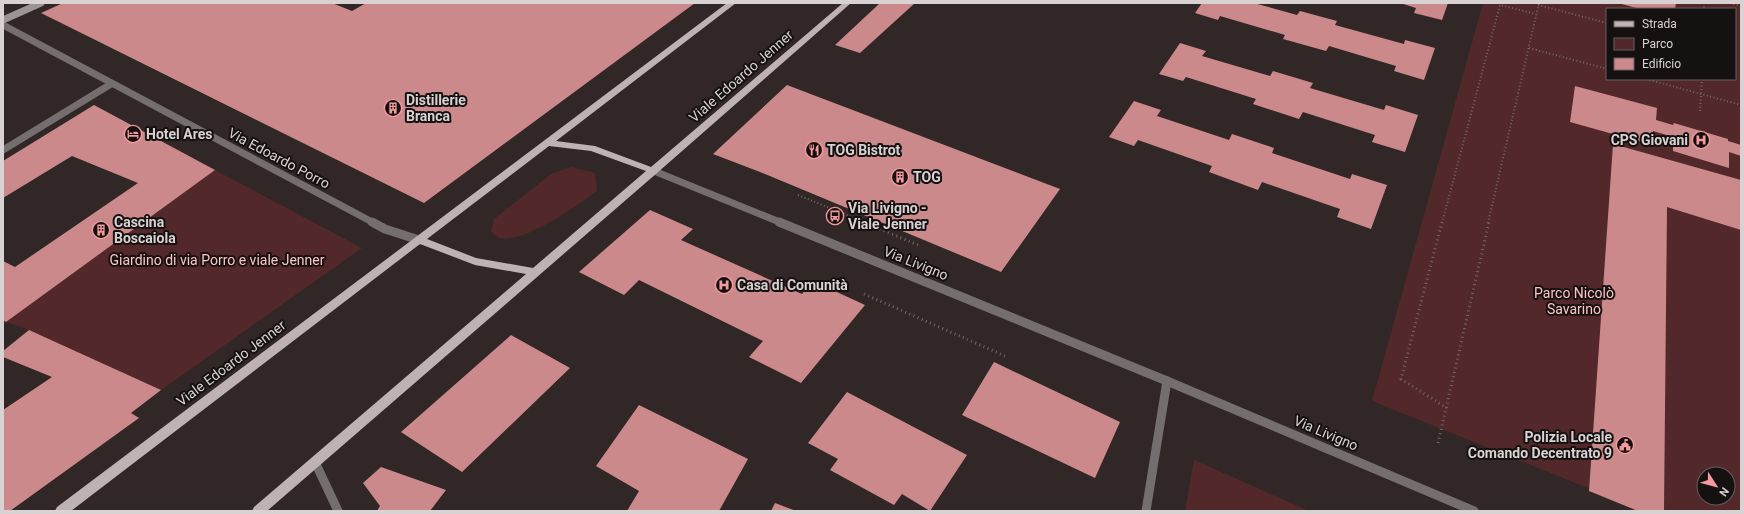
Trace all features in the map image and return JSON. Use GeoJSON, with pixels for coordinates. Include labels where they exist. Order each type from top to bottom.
{"type":"FeatureCollection","features":[{"type":"Feature","properties":{"kind":"main road"},"geometry":{"type":"LineString","coordinates":[[3,20],[41,3]]}},
{"type":"Feature","properties":{"kind":"main road","name":"Viale Edoardo Jenner"},"geometry":{"type":"LineString","coordinates":[[61,511],[732,3]]}},
{"type":"Feature","properties":{"kind":"main road","name":"Viale Edoardo Jenner"},"geometry":{"type":"LineString","coordinates":[[258,511],[848,3]]}},
{"type":"Feature","properties":{"kind":"main road"},"geometry":{"type":"LineString","coordinates":[[548,143],[592,148],[654,171]]}},
{"type":"Feature","properties":{"kind":"main road"},"geometry":{"type":"LineString","coordinates":[[419,240],[475,261],[536,272]]}},
{"type":"Feature","properties":{"kind":"street","name":"Via Edoardo Porro"},"geometry":{"type":"LineString","coordinates":[[3,25],[385,229],[419,240]]}},
{"type":"Feature","properties":{"kind":"street"},"geometry":{"type":"LineString","coordinates":[[3,150],[111,84]]}},
{"type":"Feature","properties":{"kind":"street","name":"Via Livigno"},"geometry":{"type":"LineString","coordinates":[[654,171],[1167,381],[1474,511]]}},
{"type":"Feature","properties":{"kind":"street"},"geometry":{"type":"LineString","coordinates":[[1146,511],[1167,381]]}},
{"type":"Feature","properties":{"kind":"street"},"geometry":{"type":"LineString","coordinates":[[315,462],[338,511]]}},
{"type":"Feature","properties":{"kind":"path"},"geometry":{"type":"LineString","coordinates":[[1730,3],[1741,6]]}},
{"type":"Feature","properties":{"kind":"path"},"geometry":{"type":"LineString","coordinates":[[1438,443],[1539,4],[1606,23]]}},
{"type":"Feature","properties":{"kind":"path"},"geometry":{"type":"LineString","coordinates":[[1446,408],[1401,379],[1500,5],[1536,14]]}},
{"type":"Feature","properties":{"kind":"path"},"geometry":{"type":"LineString","coordinates":[[1529,48],[1606,69]]}},
{"type":"Feature","properties":{"kind":"path"},"geometry":{"type":"LineString","coordinates":[[1650,80],[1700,93],[1741,106]]}},
{"type":"Feature","properties":{"kind":"path"},"geometry":{"type":"LineString","coordinates":[[1700,111],[1702,80]]}},
{"type":"Feature","properties":{"kind":"path"},"geometry":{"type":"LineString","coordinates":[[798,195],[918,245]]}},
{"type":"Feature","properties":{"kind":"path"},"geometry":{"type":"LineString","coordinates":[[864,294],[1005,356]]}},
{"type":"Feature","properties":{"kind":"green space","name":"Parco Nicolò Savarino"},"geometry":{"type":"Polygon","coordinates":[[[1483,3],[1741,3],[1741,511],[1645,511],[1372,401],[1483,3]]]}},
{"type":"Feature","properties":{"kind":"green space"},"geometry":{"type":"Polygon","coordinates":[[[571,167],[595,173],[597,191],[551,222],[523,235],[511,238],[500,238],[491,231],[494,219],[551,174],[571,167]]]}},
{"type":"Feature","properties":{"kind":"green space","name":"Giardino di via Porro e viale Jenner"},"geometry":{"type":"Polygon","coordinates":[[[215,170],[362,248],[161,390],[29,330],[6,322],[215,170]]]}},
{"type":"Feature","properties":{"kind":"green space"},"geometry":{"type":"Polygon","coordinates":[[[1194,460],[1309,511],[1185,511],[1194,460]]]}},
{"type":"Feature","properties":{"kind":"building","name":"Distillerie Branca"},"geometry":{"type":"Polygon","coordinates":[[[63,3],[332,3],[352,11],[366,3],[695,3],[424,203],[41,13],[63,3]]]}},
{"type":"Feature","properties":{"kind":"building"},"geometry":{"type":"Polygon","coordinates":[[[880,3],[915,3],[860,53],[835,45],[880,3]]]}},
{"type":"Feature","properties":{"kind":"building"},"geometry":{"type":"Polygon","coordinates":[[[1202,3],[1254,3],[1297,15],[1300,11],[1337,21],[1335,25],[1404,44],[1405,40],[1435,48],[1424,80],[1394,71],[1396,66],[1329,46],[1326,51],[1283,39],[1285,35],[1220,16],[1218,20],[1195,13],[1202,3]]]}},
{"type":"Feature","properties":{"kind":"building"},"geometry":{"type":"Polygon","coordinates":[[[1400,3],[1448,3],[1442,20],[1414,13],[1416,8],[1400,3]]]}},
{"type":"Feature","properties":{"kind":"building"},"geometry":{"type":"Polygon","coordinates":[[[1618,3],[1676,3],[1675,8],[1636,8],[1618,3]]]}},
{"type":"Feature","properties":{"kind":"building"},"geometry":{"type":"Polygon","coordinates":[[[1180,43],[1206,51],[1202,56],[1270,76],[1273,71],[1313,83],[1310,88],[1384,110],[1386,105],[1418,115],[1405,152],[1372,142],[1375,135],[1303,112],[1299,119],[1253,104],[1256,99],[1186,77],[1183,81],[1159,74],[1180,43]]]}},
{"type":"Feature","properties":{"kind":"building","name":"TOG"},"geometry":{"type":"Polygon","coordinates":[[[787,85],[1060,189],[1001,272],[713,154],[787,85]]]}},
{"type":"Feature","properties":{"kind":"building"},"geometry":{"type":"Polygon","coordinates":[[[1575,86],[1657,108],[1656,120],[1673,125],[1674,123],[1728,139],[1728,141],[1741,145],[1741,156],[1729,152],[1729,168],[1673,151],[1673,137],[1653,131],[1652,145],[1570,122],[1575,86]]]}},
{"type":"Feature","properties":{"kind":"building"},"geometry":{"type":"Polygon","coordinates":[[[1134,101],[1161,110],[1157,116],[1229,140],[1232,134],[1274,148],[1272,153],[1350,179],[1352,174],[1387,185],[1371,229],[1337,217],[1340,209],[1262,182],[1258,190],[1209,172],[1212,166],[1138,140],[1134,146],[1109,137],[1134,101]]]}},
{"type":"Feature","properties":{"kind":"building","name":"Cascina Boscaiola"},"geometry":{"type":"Polygon","coordinates":[[[94,105],[215,170],[6,322],[3,320],[3,261],[15,267],[138,183],[72,156],[3,198],[3,161],[94,105]]]}},
{"type":"Feature","properties":{"kind":"building"},"geometry":{"type":"Polygon","coordinates":[[[1613,144],[1741,180],[1741,230],[1667,207],[1664,511],[1638,511],[1589,491],[1613,144]]]}},
{"type":"Feature","properties":{"kind":"building"},"geometry":{"type":"Polygon","coordinates":[[[650,210],[693,229],[681,240],[802,294],[813,281],[865,305],[801,383],[749,357],[763,341],[639,280],[624,295],[579,272],[650,210]]]}},
{"type":"Feature","properties":{"kind":"building"},"geometry":{"type":"Polygon","coordinates":[[[29,330],[161,390],[131,413],[139,418],[10,511],[3,511],[3,410],[52,377],[3,357],[3,351],[29,330]]]}},
{"type":"Feature","properties":{"kind":"building"},"geometry":{"type":"Polygon","coordinates":[[[511,335],[570,368],[462,472],[401,432],[511,335]]]}},
{"type":"Feature","properties":{"kind":"building"},"geometry":{"type":"Polygon","coordinates":[[[994,362],[1120,422],[1095,478],[962,415],[994,362]]]}},
{"type":"Feature","properties":{"kind":"building"},"geometry":{"type":"Polygon","coordinates":[[[847,392],[967,455],[930,511],[902,494],[894,505],[830,470],[838,459],[808,443],[847,392]]]}},
{"type":"Feature","properties":{"kind":"building"},"geometry":{"type":"Polygon","coordinates":[[[639,405],[748,459],[719,511],[627,511],[639,491],[596,466],[639,405]]]}},
{"type":"Feature","properties":{"kind":"building"},"geometry":{"type":"Polygon","coordinates":[[[381,467],[446,490],[430,511],[377,511],[380,506],[363,483],[381,467]]]}},
{"type":"Feature","properties":{"kind":"building"},"geometry":{"type":"Polygon","coordinates":[[[775,503],[796,511],[771,511],[775,503]]]}},
{"type":"Feature","properties":{"kind":"place","name":"Distillerie Branca"},"geometry":{"type":"Point","coordinates":[393,108]}},
{"type":"Feature","properties":{"kind":"place","name":"Hotel Ares"},"geometry":{"type":"Point","coordinates":[133,134]}},
{"type":"Feature","properties":{"kind":"place","name":"CPS Giovani"},"geometry":{"type":"Point","coordinates":[1701,140]}},
{"type":"Feature","properties":{"kind":"place","name":"TOG Bistrot"},"geometry":{"type":"Point","coordinates":[814,150]}},
{"type":"Feature","properties":{"kind":"place","name":"TOG"},"geometry":{"type":"Point","coordinates":[900,177]}},
{"type":"Feature","properties":{"kind":"place","name":"Via Livigno - Viale Jenner"},"geometry":{"type":"Point","coordinates":[835,216]}},
{"type":"Feature","properties":{"kind":"place","name":"Cascina Boscaiola"},"geometry":{"type":"Point","coordinates":[101,230]}},
{"type":"Feature","properties":{"kind":"place","name":"Casa di Comunità"},"geometry":{"type":"Point","coordinates":[724,285]}},
{"type":"Feature","properties":{"kind":"place","name":"Polizia Locale Comando Decentrato 9"},"geometry":{"type":"Point","coordinates":[1625,445]}}]}
